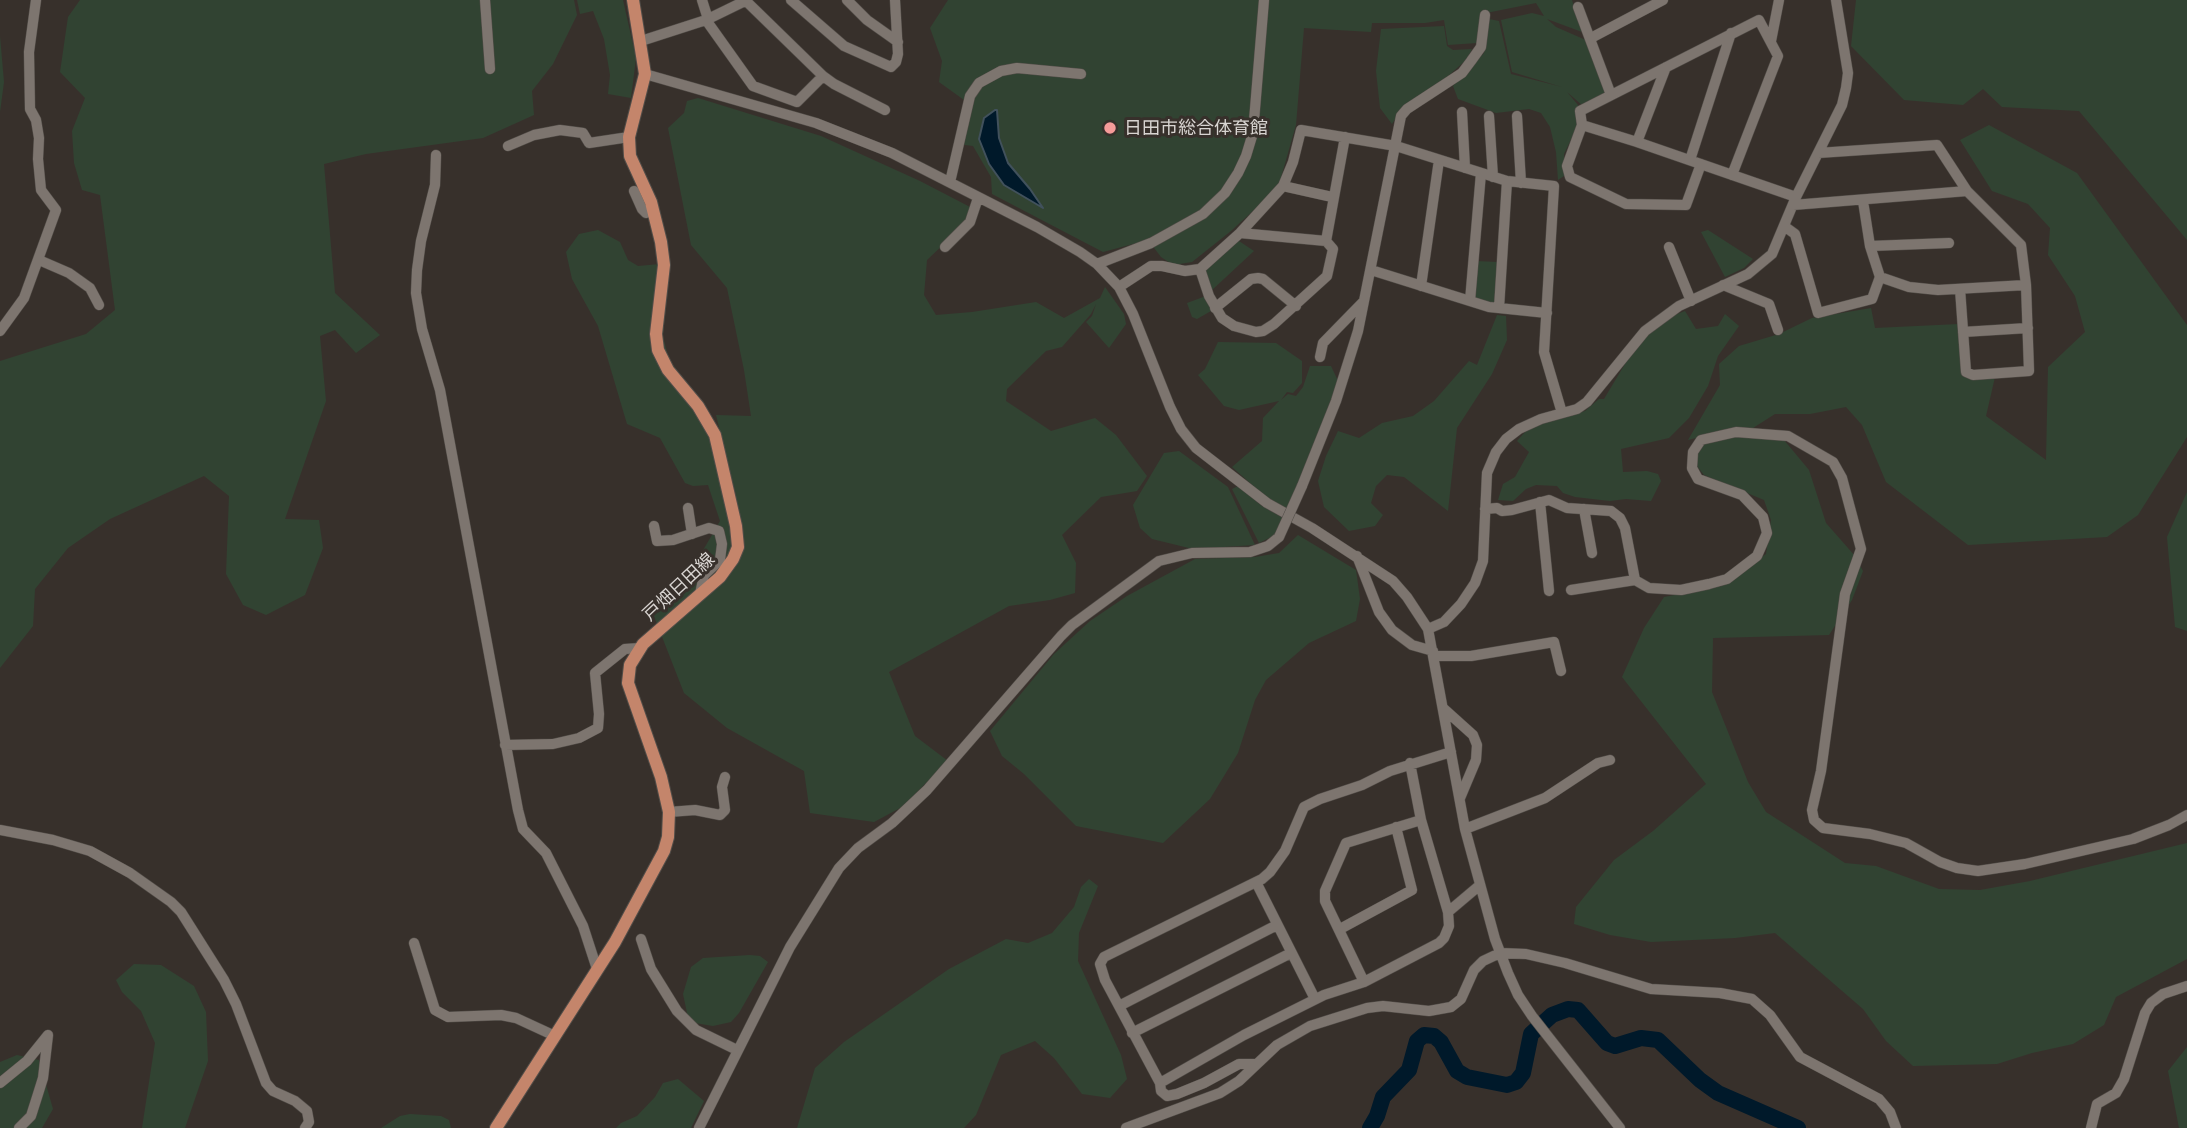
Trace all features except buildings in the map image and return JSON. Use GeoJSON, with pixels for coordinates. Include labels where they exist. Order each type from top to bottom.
{"type":"FeatureCollection","features":[{"type":"Feature","properties":{"kind":"main road","name":"戸畑日田線"},"geometry":{"type":"LineString","coordinates":[[496,1127],[597,970],[664,851],[669,812],[661,777],[628,683],[630,665],[640,648],[720,577],[738,547],[736,526],[715,435],[698,406],[668,370],[658,350],[656,334],[664,265],[653,211],[630,156],[629,136],[645,74],[633,0]]}},
{"type":"Feature","properties":{"kind":"street"},"geometry":{"type":"LineString","coordinates":[[0,331],[24,298],[56,210],[41,190],[39,138],[36,120],[30,109],[29,52],[36,0]]}},
{"type":"Feature","properties":{"kind":"street"},"geometry":{"type":"LineString","coordinates":[[485,0],[490,69]]}},
{"type":"Feature","properties":{"kind":"street"},"geometry":{"type":"LineString","coordinates":[[702,0],[707,20],[753,86],[797,102],[823,76]]}},
{"type":"Feature","properties":{"kind":"street"},"geometry":{"type":"LineString","coordinates":[[641,41],[707,20],[746,0],[834,85],[885,110]]}},
{"type":"Feature","properties":{"kind":"street"},"geometry":{"type":"LineString","coordinates":[[791,0],[844,46],[891,66],[896,62],[898,42],[895,0]]}},
{"type":"Feature","properties":{"kind":"street"},"geometry":{"type":"LineString","coordinates":[[847,0],[867,20],[898,42]]}},
{"type":"Feature","properties":{"kind":"street"},"geometry":{"type":"LineString","coordinates":[[1097,264],[1152,243],[1203,214],[1225,193],[1238,173],[1247,156],[1253,133],[1264,0]]}},
{"type":"Feature","properties":{"kind":"street"},"geometry":{"type":"LineString","coordinates":[[1591,38],[1663,0]]}},
{"type":"Feature","properties":{"kind":"street"},"geometry":{"type":"LineString","coordinates":[[1771,41],[1779,0]]}},
{"type":"Feature","properties":{"kind":"street"},"geometry":{"type":"LineString","coordinates":[[1428,629],[1444,622],[1461,604],[1475,583],[1483,561],[1487,473],[1496,452],[1506,439],[1519,429],[1541,419],[1577,409],[1587,402],[1645,331],[1679,306],[1748,274],[1772,254],[1842,105],[1848,73],[1836,0]]}},
{"type":"Feature","properties":{"kind":"street"},"geometry":{"type":"LineString","coordinates":[[1578,7],[1611,94]]}},
{"type":"Feature","properties":{"kind":"street"},"geometry":{"type":"LineString","coordinates":[[699,1128],[790,947],[839,868],[858,848],[892,823],[927,790],[1026,674],[1072,625],[1159,561],[1192,554],[1250,552],[1268,546],[1279,537],[1302,486],[1350,359],[1365,300],[1401,116],[1407,109],[1462,73],[1481,47],[1485,15]]}},
{"type":"Feature","properties":{"kind":"street"},"geometry":{"type":"LineString","coordinates":[[1731,33],[1686,205],[1626,204],[1570,177],[1567,172],[1568,157],[1582,125],[1580,111],[1611,94],[1666,68],[1731,33],[1759,20],[1778,55],[1732,174]]}},
{"type":"Feature","properties":{"kind":"street"},"geometry":{"type":"LineString","coordinates":[[950,182],[970,96],[979,83],[1001,71],[1017,68],[1081,74]]}},
{"type":"Feature","properties":{"kind":"street"},"geometry":{"type":"LineString","coordinates":[[1637,142],[1666,68]]}},
{"type":"Feature","properties":{"kind":"street"},"geometry":{"type":"LineString","coordinates":[[645,74],[816,123],[892,153],[1037,227],[1097,264],[1119,287],[1133,314],[1170,407],[1181,429],[1196,448],[1267,503],[1356,555],[1394,581],[1428,629],[1465,829],[1500,953],[1518,995],[1532,1016],[1620,1128]]}},
{"type":"Feature","properties":{"kind":"street"},"geometry":{"type":"LineString","coordinates":[[1462,112],[1465,168]]}},
{"type":"Feature","properties":{"kind":"street"},"geometry":{"type":"LineString","coordinates":[[1489,116],[1493,177]]}},
{"type":"Feature","properties":{"kind":"street"},"geometry":{"type":"LineString","coordinates":[[1517,116],[1521,183]]}},
{"type":"Feature","properties":{"kind":"street"},"geometry":{"type":"LineString","coordinates":[[1582,125],[1732,174],[1795,201],[1863,201],[1967,191]]}},
{"type":"Feature","properties":{"kind":"street"},"geometry":{"type":"LineString","coordinates":[[508,146],[534,135],[560,130],[583,132],[590,143],[629,136]]}},
{"type":"Feature","properties":{"kind":"street"},"geometry":{"type":"LineString","coordinates":[[1119,287],[1151,266],[1185,271],[1200,269],[1240,233],[1283,186],[1293,162],[1301,130],[1396,146],[1507,181],[1555,186],[1544,352],[1562,413]]}},
{"type":"Feature","properties":{"kind":"street"},"geometry":{"type":"LineString","coordinates":[[1326,242],[1332,197],[1345,137]]}},
{"type":"Feature","properties":{"kind":"street"},"geometry":{"type":"LineString","coordinates":[[1818,153],[1937,145],[1967,191],[2021,245],[2026,285],[2029,371],[1973,374],[1966,372],[1960,289]]}},
{"type":"Feature","properties":{"kind":"street"},"geometry":{"type":"LineString","coordinates":[[436,155],[435,185],[421,242],[416,293],[422,329],[440,390],[523,829],[546,853],[583,926],[597,970]]}},
{"type":"Feature","properties":{"kind":"street"},"geometry":{"type":"LineString","coordinates":[[1422,286],[1439,160]]}},
{"type":"Feature","properties":{"kind":"street"},"geometry":{"type":"LineString","coordinates":[[1470,301],[1481,173]]}},
{"type":"Feature","properties":{"kind":"street"},"geometry":{"type":"LineString","coordinates":[[1499,308],[1507,181]]}},
{"type":"Feature","properties":{"kind":"street"},"geometry":{"type":"LineString","coordinates":[[1283,186],[1332,197]]}},
{"type":"Feature","properties":{"kind":"street"},"geometry":{"type":"LineString","coordinates":[[634,191],[642,209],[646,213],[653,211]]}},
{"type":"Feature","properties":{"kind":"street"},"geometry":{"type":"LineString","coordinates":[[945,247],[970,222],[978,198]]}},
{"type":"Feature","properties":{"kind":"street"},"geometry":{"type":"LineString","coordinates":[[1784,226],[1795,234],[1818,313],[1872,299],[1880,277],[1870,246],[1863,201]]}},
{"type":"Feature","properties":{"kind":"street"},"geometry":{"type":"LineString","coordinates":[[1200,269],[1215,308],[1222,318],[1234,326],[1256,332],[1274,324],[1327,276],[1333,249],[1326,242],[1240,233]]}},
{"type":"Feature","properties":{"kind":"street"},"geometry":{"type":"LineString","coordinates":[[1870,246],[1949,243]]}},
{"type":"Feature","properties":{"kind":"street"},"geometry":{"type":"LineString","coordinates":[[1668,247],[1691,301]]}},
{"type":"Feature","properties":{"kind":"street"},"geometry":{"type":"LineString","coordinates":[[39,260],[69,273],[90,288],[99,305]]}},
{"type":"Feature","properties":{"kind":"street"},"geometry":{"type":"LineString","coordinates":[[1371,270],[1470,301],[1499,308],[1547,313]]}},
{"type":"Feature","properties":{"kind":"street"},"geometry":{"type":"LineString","coordinates":[[1880,277],[1926,290],[2026,285]]}},
{"type":"Feature","properties":{"kind":"street"},"geometry":{"type":"LineString","coordinates":[[1215,308],[1251,279],[1258,278],[1263,279],[1296,306]]}},
{"type":"Feature","properties":{"kind":"street"},"geometry":{"type":"LineString","coordinates":[[1723,285],[1769,303],[1778,330]]}},
{"type":"Feature","properties":{"kind":"street"},"geometry":{"type":"LineString","coordinates":[[1320,357],[1322,342],[1365,300]]}},
{"type":"Feature","properties":{"kind":"street"},"geometry":{"type":"LineString","coordinates":[[1963,332],[2028,328]]}},
{"type":"Feature","properties":{"kind":"street"},"geometry":{"type":"LineString","coordinates":[[1572,590],[1635,580],[1649,588],[1681,590],[1727,579],[1757,556],[1768,533],[1763,517],[1742,495],[1698,479],[1692,468],[1693,452],[1701,440],[1736,432],[1788,436],[1833,462],[1842,478],[1861,549],[1845,594],[1823,757],[1812,810],[1814,820],[1823,828],[1870,834],[1906,843],[1940,862],[1978,871],[2025,864],[2133,839],[2187,815]]}},
{"type":"Feature","properties":{"kind":"street"},"geometry":{"type":"LineString","coordinates":[[1485,509],[1512,510],[1549,500],[1567,508],[1611,511],[1620,518],[1625,528],[1635,580]]}},
{"type":"Feature","properties":{"kind":"street"},"geometry":{"type":"LineString","coordinates":[[1539,502],[1549,591]]}},
{"type":"Feature","properties":{"kind":"street"},"geometry":{"type":"LineString","coordinates":[[688,508],[692,534]]}},
{"type":"Feature","properties":{"kind":"street"},"geometry":{"type":"LineString","coordinates":[[1584,509],[1592,553]]}},
{"type":"Feature","properties":{"kind":"street"},"geometry":{"type":"LineString","coordinates":[[654,526],[657,541],[673,540],[709,528],[719,531],[722,544],[720,560],[704,575],[700,594]]}},
{"type":"Feature","properties":{"kind":"street"},"geometry":{"type":"LineString","coordinates":[[1356,555],[1379,612],[1392,630],[1412,645],[1434,654],[1471,656],[1554,642],[1561,671]]}},
{"type":"Feature","properties":{"kind":"street"},"geometry":{"type":"LineString","coordinates":[[505,745],[553,744],[579,738],[598,728],[596,673],[625,649],[640,648]]}},
{"type":"Feature","properties":{"kind":"street"},"geometry":{"type":"LineString","coordinates":[[1443,708],[1473,735],[1477,745],[1476,760],[1460,800]]}},
{"type":"Feature","properties":{"kind":"street"},"geometry":{"type":"LineString","coordinates":[[1257,1064],[1239,1064],[1177,1094],[1167,1096],[1161,1091],[1160,1083],[1102,972],[1100,964],[1104,957],[1256,882],[1270,872],[1286,851],[1304,807],[1409,764],[1451,751]]}},
{"type":"Feature","properties":{"kind":"street"},"geometry":{"type":"LineString","coordinates":[[1465,829],[1545,798],[1598,763],[1610,760]]}},
{"type":"Feature","properties":{"kind":"street"},"geometry":{"type":"LineString","coordinates":[[1160,1083],[1244,1035],[1315,999],[1364,982],[1439,943],[1444,937],[1449,926],[1448,912],[1409,764]]}},
{"type":"Feature","properties":{"kind":"street"},"geometry":{"type":"LineString","coordinates":[[669,812],[695,810],[720,815],[725,810],[722,787],[725,777]]}},
{"type":"Feature","properties":{"kind":"street"},"geometry":{"type":"LineString","coordinates":[[1364,982],[1325,901],[1325,891],[1346,843],[1422,820]]}},
{"type":"Feature","properties":{"kind":"street"},"geometry":{"type":"LineString","coordinates":[[1340,929],[1412,890],[1396,827]]}},
{"type":"Feature","properties":{"kind":"street"},"geometry":{"type":"LineString","coordinates":[[0,830],[53,840],[90,851],[149,885],[172,902],[181,912],[230,992],[266,1083],[273,1091],[295,1101],[307,1111],[309,1122],[305,1128]]}},
{"type":"Feature","properties":{"kind":"street"},"geometry":{"type":"LineString","coordinates":[[1256,882],[1315,999]]}},
{"type":"Feature","properties":{"kind":"street"},"geometry":{"type":"LineString","coordinates":[[1448,912],[1480,886]]}},
{"type":"Feature","properties":{"kind":"street"},"geometry":{"type":"LineString","coordinates":[[1119,1006],[1277,925]]}},
{"type":"Feature","properties":{"kind":"street"},"geometry":{"type":"LineString","coordinates":[[641,939],[651,970],[677,1011],[696,1030],[737,1050]]}},
{"type":"Feature","properties":{"kind":"street"},"geometry":{"type":"LineString","coordinates":[[414,943],[435,1010],[448,1017],[501,1015],[516,1018],[555,1036]]}},
{"type":"Feature","properties":{"kind":"street"},"geometry":{"type":"LineString","coordinates":[[1132,1033],[1291,953]]}},
{"type":"Feature","properties":{"kind":"street"},"geometry":{"type":"LineString","coordinates":[[1126,1128],[1220,1093],[1239,1081],[1292,1034],[1353,1012],[1383,1006],[1429,1011],[1451,1007],[1461,999],[1474,970],[1483,961],[1500,953],[1526,954],[1554,960],[1651,989],[1720,993],[1752,999],[1770,1015],[1800,1056],[1879,1099],[1890,1112],[1896,1128]]}},
{"type":"Feature","properties":{"kind":"street"},"geometry":{"type":"LineString","coordinates":[[2091,1128],[2097,1104],[2116,1093],[2124,1079],[2145,1013],[2151,1003],[2163,994],[2187,986]]}},
{"type":"Feature","properties":{"kind":"street"},"geometry":{"type":"LineString","coordinates":[[0,1083],[27,1061],[48,1035],[40,1086],[31,1116],[19,1128]]}},
{"type":"Feature","properties":{"kind":"green space"},"geometry":{"type":"Polygon","coordinates":[[[80,0],[574,0],[577,15],[553,64],[532,91],[534,115],[483,138],[366,154],[324,164],[335,293],[380,335],[356,353],[335,330],[320,336],[326,401],[285,519],[319,520],[323,548],[305,595],[266,615],[243,605],[226,574],[229,496],[204,476],[110,519],[68,548],[35,589],[33,626],[0,668],[0,361],[86,334],[115,310],[100,195],[82,190],[74,163],[72,131],[85,98],[60,72],[68,17],[80,0]]]}},
{"type":"Feature","properties":{"kind":"green space"},"geometry":{"type":"Polygon","coordinates":[[[577,0],[623,0],[636,58],[631,98],[608,94],[610,75],[604,39],[593,11],[580,14],[577,0]]]}},
{"type":"Feature","properties":{"kind":"green space"},"geometry":{"type":"Polygon","coordinates":[[[948,0],[1572,0],[1582,32],[1547,19],[1556,27],[1588,41],[1607,92],[1582,105],[1567,92],[1578,105],[1577,127],[1564,154],[1564,176],[1558,180],[1556,152],[1550,127],[1541,113],[1529,109],[1496,113],[1458,99],[1453,86],[1484,53],[1489,19],[1499,21],[1511,74],[1562,87],[1512,72],[1501,20],[1532,13],[1544,16],[1536,3],[1481,14],[1477,43],[1448,45],[1444,20],[1425,23],[1372,23],[1371,32],[1304,28],[1296,125],[1278,188],[1192,262],[1173,265],[1161,257],[1148,240],[1103,252],[992,194],[991,177],[973,146],[957,144],[964,100],[939,82],[942,61],[930,28],[948,0]]]}},
{"type":"Feature","properties":{"kind":"green space"},"geometry":{"type":"Polygon","coordinates":[[[1856,0],[2187,0],[2187,240],[2079,111],[2002,107],[1983,89],[1963,105],[1904,100],[1851,46],[1856,0]]]}},
{"type":"Feature","properties":{"kind":"green space"},"geometry":{"type":"Polygon","coordinates":[[[1444,26],[1447,46],[1453,50],[1472,49],[1467,59],[1446,78],[1401,110],[1392,124],[1380,108],[1376,71],[1381,29],[1444,26]]]}},
{"type":"Feature","properties":{"kind":"green space"},"geometry":{"type":"Polygon","coordinates":[[[0,36],[4,82],[0,112],[0,36]]]}},
{"type":"Feature","properties":{"kind":"green space"},"geometry":{"type":"Polygon","coordinates":[[[698,98],[821,136],[972,208],[967,222],[927,260],[924,295],[936,315],[1036,302],[1064,318],[1100,298],[1105,287],[1124,314],[1126,324],[1109,348],[1086,322],[1092,316],[1096,304],[1091,314],[1062,347],[1046,351],[1007,389],[1006,401],[1051,431],[1095,418],[1116,435],[1147,476],[1137,491],[1101,497],[1062,535],[1076,563],[1075,593],[1009,606],[889,672],[915,736],[948,761],[902,807],[874,822],[810,813],[804,771],[727,728],[684,693],[650,606],[680,572],[698,559],[720,521],[708,485],[693,486],[685,483],[660,438],[627,424],[598,326],[572,279],[566,252],[579,234],[598,230],[620,242],[628,260],[638,266],[660,264],[667,294],[663,336],[669,360],[693,390],[714,426],[733,499],[736,495],[716,415],[751,416],[744,370],[727,288],[691,245],[668,128],[684,113],[687,101],[698,98]]]}},
{"type":"Feature","properties":{"kind":"green space"},"geometry":{"type":"Polygon","coordinates":[[[1989,125],[2077,173],[2187,325],[2187,437],[2138,515],[2107,537],[1968,545],[1886,482],[1862,425],[1846,407],[1810,414],[1775,414],[1753,428],[1724,431],[1688,440],[1720,385],[1719,364],[1739,346],[1779,334],[1812,318],[1871,308],[1875,328],[1959,324],[1963,377],[1995,377],[1986,416],[2046,460],[2048,367],[2085,332],[2075,296],[2048,255],[2050,228],[2028,204],[1992,191],[1960,140],[1989,125]]]}},
{"type":"Feature","properties":{"kind":"green space"},"geometry":{"type":"Polygon","coordinates":[[[1708,230],[1753,259],[1744,268],[1725,277],[1701,232],[1708,230]]]}},
{"type":"Feature","properties":{"kind":"green space"},"geometry":{"type":"Polygon","coordinates":[[[1236,239],[1254,251],[1211,291],[1204,268],[1236,239]]]}},
{"type":"Feature","properties":{"kind":"green space"},"geometry":{"type":"Polygon","coordinates":[[[1476,261],[1497,262],[1495,303],[1473,298],[1476,261]]]}},
{"type":"Feature","properties":{"kind":"green space"},"geometry":{"type":"Polygon","coordinates":[[[1206,296],[1211,311],[1197,319],[1192,317],[1187,303],[1206,296]]]}},
{"type":"Feature","properties":{"kind":"green space"},"geometry":{"type":"Polygon","coordinates":[[[1685,311],[1696,329],[1718,326],[1725,314],[1739,326],[1718,356],[1708,386],[1689,418],[1669,438],[1621,449],[1623,472],[1647,471],[1658,474],[1661,481],[1651,501],[1610,501],[1575,497],[1563,493],[1557,486],[1536,485],[1526,489],[1513,501],[1498,500],[1503,484],[1515,477],[1529,452],[1517,441],[1525,432],[1547,421],[1585,411],[1599,399],[1604,399],[1637,344],[1672,316],[1685,311]]]}},
{"type":"Feature","properties":{"kind":"green space"},"geometry":{"type":"Polygon","coordinates":[[[1497,315],[1506,316],[1507,340],[1492,374],[1457,428],[1448,511],[1404,477],[1387,475],[1376,486],[1371,503],[1383,515],[1375,526],[1349,531],[1324,507],[1318,481],[1338,431],[1359,438],[1382,423],[1413,416],[1434,401],[1469,361],[1477,365],[1497,315]]]}},
{"type":"Feature","properties":{"kind":"green space"},"geometry":{"type":"Polygon","coordinates":[[[1218,342],[1276,343],[1302,361],[1302,383],[1293,393],[1287,392],[1281,400],[1288,394],[1296,396],[1303,387],[1310,366],[1331,366],[1339,383],[1287,510],[1267,498],[1232,467],[1262,441],[1263,418],[1279,401],[1239,410],[1224,406],[1198,375],[1205,369],[1218,342]]]}},
{"type":"Feature","properties":{"kind":"green space"},"geometry":{"type":"Polygon","coordinates":[[[1735,436],[1784,440],[1809,470],[1826,523],[1855,556],[1863,571],[1852,600],[1829,635],[1713,638],[1712,692],[1748,782],[1766,812],[1845,863],[1876,866],[1939,889],[1980,890],[2030,881],[2187,843],[2187,959],[2116,997],[2104,1025],[2073,1044],[1997,1064],[1913,1066],[1886,1041],[1863,1009],[1775,933],[1651,942],[1610,935],[1574,924],[1576,907],[1614,860],[1653,831],[1706,784],[1622,677],[1644,628],[1664,597],[1722,586],[1766,554],[1771,520],[1764,500],[1704,475],[1697,466],[1697,455],[1702,444],[1735,436]]]}},
{"type":"Feature","properties":{"kind":"green space"},"geometry":{"type":"Polygon","coordinates":[[[1179,451],[1228,487],[1255,545],[1193,549],[1152,539],[1140,528],[1133,505],[1164,453],[1179,451]]]}},
{"type":"Feature","properties":{"kind":"green space"},"geometry":{"type":"Polygon","coordinates":[[[1238,486],[1262,506],[1283,518],[1275,535],[1259,543],[1232,489],[1238,486]]]}},
{"type":"Feature","properties":{"kind":"green space"},"geometry":{"type":"Polygon","coordinates":[[[2187,492],[2187,631],[2175,627],[2167,537],[2187,492]]]}},
{"type":"Feature","properties":{"kind":"green space"},"geometry":{"type":"Polygon","coordinates":[[[1298,535],[1356,570],[1360,599],[1356,621],[1309,643],[1266,680],[1255,700],[1238,753],[1210,799],[1163,843],[1076,826],[1002,756],[990,731],[1054,654],[1090,621],[1127,596],[1195,559],[1255,557],[1279,553],[1298,535]]]}},
{"type":"Feature","properties":{"kind":"green space"},"geometry":{"type":"Polygon","coordinates":[[[1089,879],[1098,886],[1079,933],[1078,961],[1121,1055],[1127,1079],[1110,1098],[1082,1094],[1054,1058],[1035,1041],[1001,1055],[976,1115],[964,1128],[797,1128],[815,1068],[844,1042],[949,969],[1006,939],[1028,943],[1052,933],[1074,907],[1081,887],[1089,879]]]}},
{"type":"Feature","properties":{"kind":"green space"},"geometry":{"type":"Polygon","coordinates":[[[760,956],[768,962],[731,1022],[713,1026],[689,1022],[683,994],[691,967],[703,958],[760,956]]]}},
{"type":"Feature","properties":{"kind":"green space"},"geometry":{"type":"Polygon","coordinates":[[[134,964],[161,965],[194,986],[206,1012],[208,1061],[185,1128],[142,1128],[155,1043],[141,1011],[122,992],[116,980],[134,964]]]}},
{"type":"Feature","properties":{"kind":"green space"},"geometry":{"type":"Polygon","coordinates":[[[2187,1047],[2187,1128],[2179,1128],[2168,1071],[2187,1047]]]}},
{"type":"Feature","properties":{"kind":"green space"},"geometry":{"type":"Polygon","coordinates":[[[17,1055],[39,1060],[53,1109],[42,1128],[0,1128],[0,1062],[17,1055]]]}},
{"type":"Feature","properties":{"kind":"green space"},"geometry":{"type":"Polygon","coordinates":[[[678,1079],[704,1101],[691,1128],[616,1128],[637,1116],[655,1097],[663,1083],[678,1079]]]}},
{"type":"Feature","properties":{"kind":"green space"},"geometry":{"type":"Polygon","coordinates":[[[400,1116],[441,1116],[449,1120],[451,1128],[381,1128],[400,1116]]]}},
{"type":"Feature","properties":{"kind":"water"},"geometry":{"type":"Polygon","coordinates":[[[995,110],[999,138],[1008,163],[1043,208],[1004,185],[989,164],[979,139],[984,118],[995,110]]]}},
{"type":"Feature","properties":{"kind":"waterway"},"geometry":{"type":"LineString","coordinates":[[1370,1128],[1383,1097],[1409,1070],[1417,1041],[1424,1035],[1434,1036],[1441,1042],[1457,1071],[1467,1077],[1507,1085],[1516,1082],[1523,1073],[1531,1034],[1552,1015],[1568,1009],[1578,1010],[1607,1043],[1615,1046],[1641,1038],[1658,1040],[1700,1080],[1718,1093],[1798,1128]]}},
{"type":"Feature","properties":{"kind":"place","name":"日田市総合体育館"},"geometry":{"type":"Point","coordinates":[1110,128]}}]}
